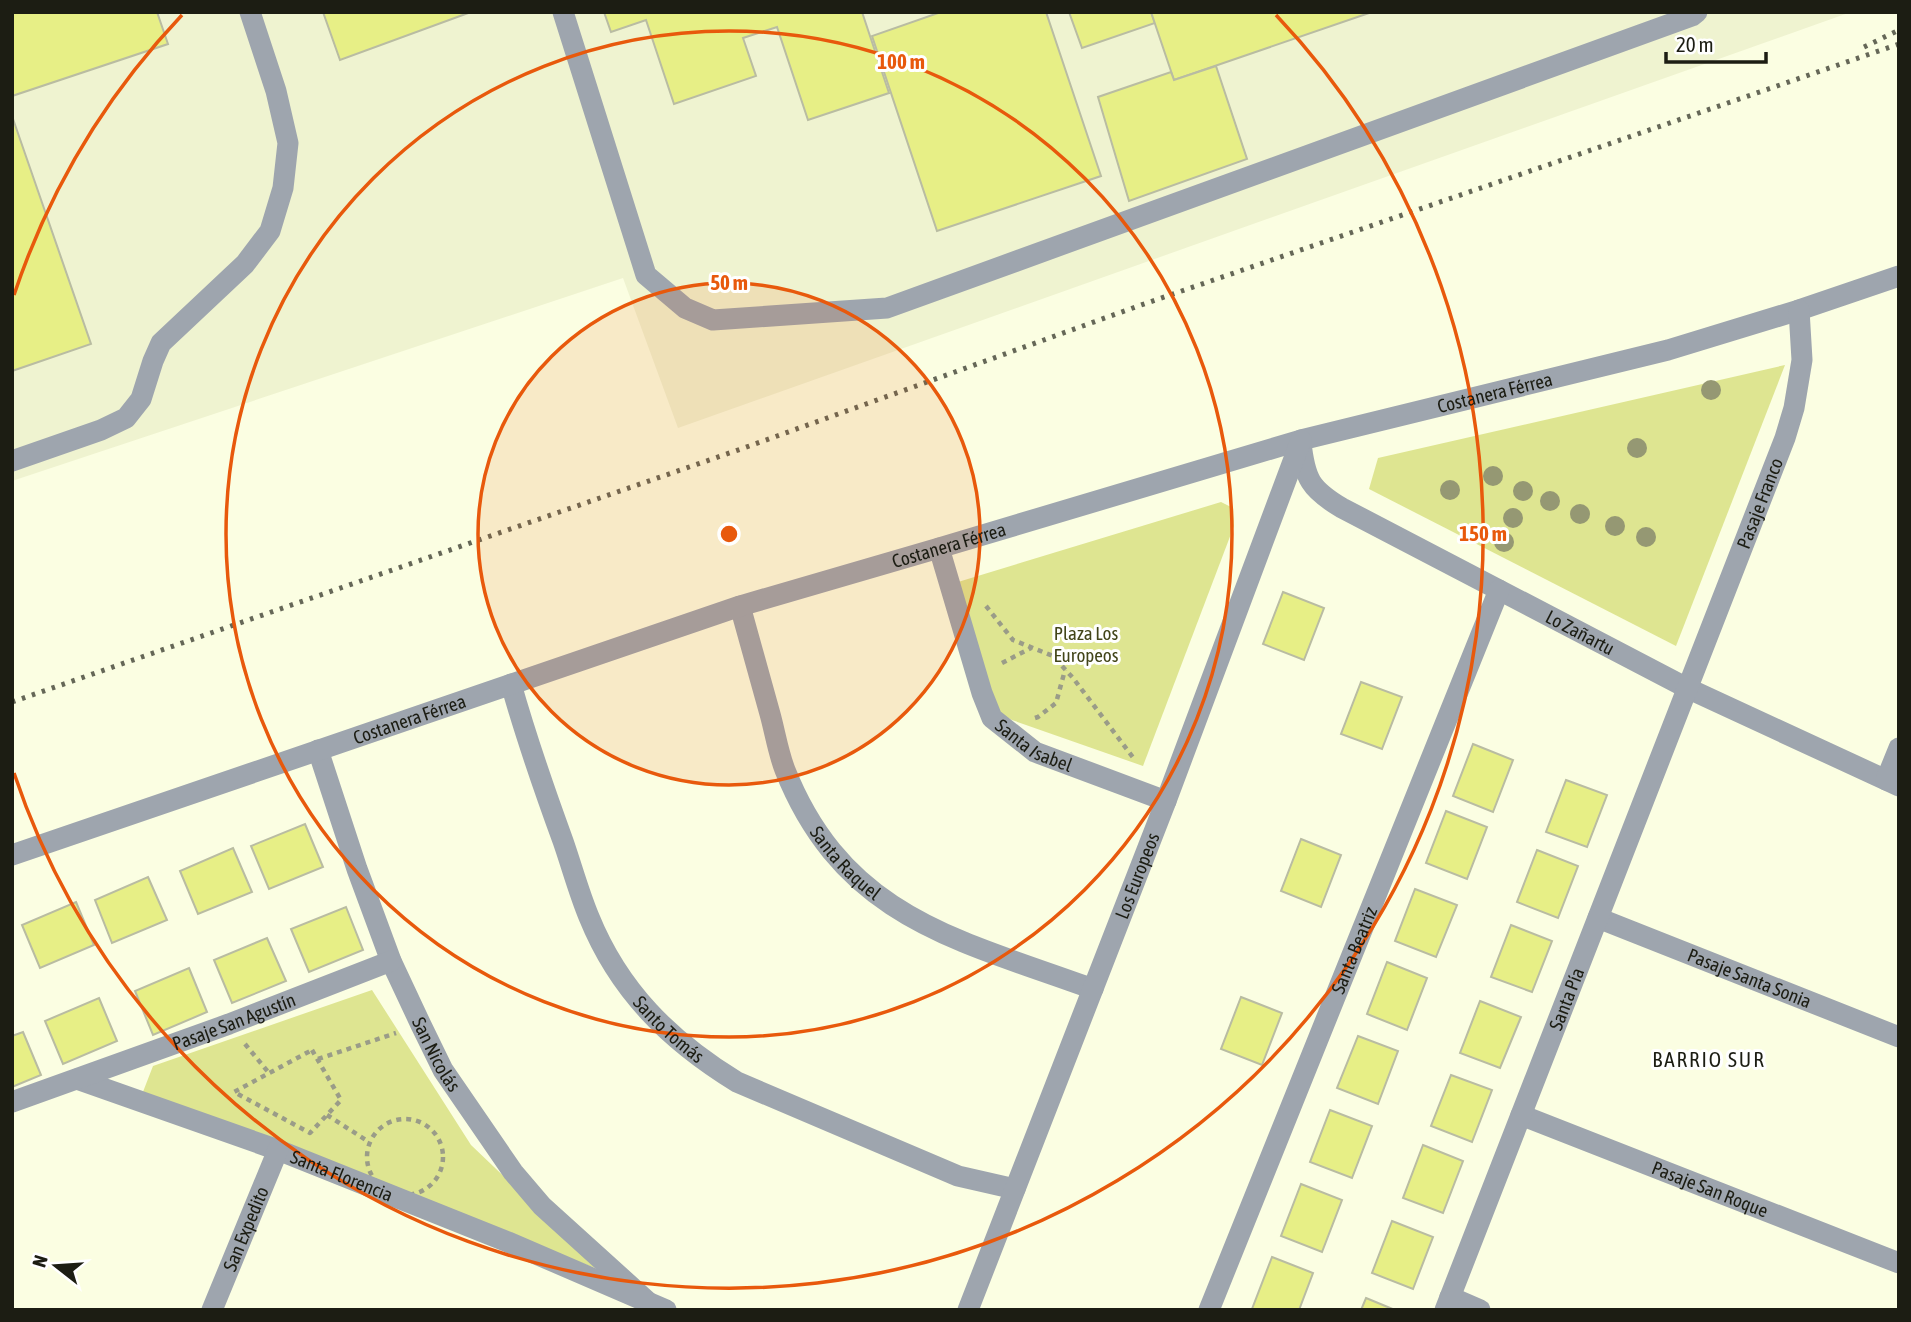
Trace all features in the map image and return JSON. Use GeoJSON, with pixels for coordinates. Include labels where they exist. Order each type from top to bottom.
{"type":"FeatureCollection","features":[{"type":"Feature","properties":{"kind":"street"},"geometry":{"type":"LineString","coordinates":[[12,461],[101,430],[125,418],[141,398],[161,343],[245,264],[270,231],[283,188],[288,143],[276,91],[250,12]]}},
{"type":"Feature","properties":{"kind":"street"},"geometry":{"type":"LineString","coordinates":[[563,12],[646,275],[685,308],[713,320],[887,308],[1697,12]]}},
{"type":"Feature","properties":{"kind":"street","name":"Costanera Férrea"},"geometry":{"type":"LineString","coordinates":[[12,855],[740,606],[1301,440],[1668,350],[1899,276]]}},
{"type":"Feature","properties":{"kind":"street","name":"Pasaje Franco"},"geometry":{"type":"LineString","coordinates":[[1687,688],[1780,451],[1794,408],[1802,360],[1799,310]]}},
{"type":"Feature","properties":{"kind":"street","name":"Lo Zañartu"},"geometry":{"type":"LineString","coordinates":[[1301,440],[1304,465],[1319,494],[1358,517],[1687,688],[1892,783]]}},
{"type":"Feature","properties":{"kind":"street","name":"Los Europeos"},"geometry":{"type":"LineString","coordinates":[[968,1310],[1167,802],[1301,440]]}},
{"type":"Feature","properties":{"kind":"street","name":"Santa Isabel"},"geometry":{"type":"LineString","coordinates":[[939,548],[982,693],[992,718],[1035,752],[1167,802]]}},
{"type":"Feature","properties":{"kind":"street","name":"Santa Beatriz"},"geometry":{"type":"LineString","coordinates":[[1209,1310],[1499,590]]}},
{"type":"Feature","properties":{"kind":"street","name":"Santa Raquel"},"geometry":{"type":"LineString","coordinates":[[740,606],[784,766],[808,819],[843,865],[867,888],[922,924],[1093,989]]}},
{"type":"Feature","properties":{"kind":"street","name":"Santo Tomás"},"geometry":{"type":"LineString","coordinates":[[511,684],[530,749],[589,918],[626,985],[650,1014],[678,1041],[737,1082],[958,1176],[1015,1189]]}},
{"type":"Feature","properties":{"kind":"street","name":"Santa Pía"},"geometry":{"type":"LineString","coordinates":[[1447,1303],[1687,688]]}},
{"type":"Feature","properties":{"kind":"street"},"geometry":{"type":"LineString","coordinates":[[1892,783],[1899,748]]}},
{"type":"Feature","properties":{"kind":"street","name":"San Nicolás"},"geometry":{"type":"LineString","coordinates":[[318,750],[391,961],[443,1070],[513,1172],[542,1206],[657,1305]]}},
{"type":"Feature","properties":{"kind":"street","name":"Pasaje Santa Sonia"},"geometry":{"type":"LineString","coordinates":[[1598,918],[1899,1037]]}},
{"type":"Feature","properties":{"kind":"street","name":"Pasaje San Agustín"},"geometry":{"type":"LineString","coordinates":[[77,1079],[391,961]]}},
{"type":"Feature","properties":{"kind":"street"},"geometry":{"type":"LineString","coordinates":[[12,1102],[77,1079]]}},
{"type":"Feature","properties":{"kind":"street","name":"Santa Florencia"},"geometry":{"type":"LineString","coordinates":[[77,1079],[278,1150],[657,1305]]}},
{"type":"Feature","properties":{"kind":"street","name":"Pasaje San Roque"},"geometry":{"type":"LineString","coordinates":[[1521,1115],[1899,1263]]}},
{"type":"Feature","properties":{"kind":"street","name":"San Expedito"},"geometry":{"type":"LineString","coordinates":[[212,1310],[278,1150]]}},
{"type":"Feature","properties":{"kind":"street"},"geometry":{"type":"LineString","coordinates":[[1447,1303],[1480,1310]]}},
{"type":"Feature","properties":{"kind":"path"},"geometry":{"type":"LineString","coordinates":[[980,600],[1013,640],[1053,656],[1135,760]]}},
{"type":"Feature","properties":{"kind":"path"},"geometry":{"type":"LineString","coordinates":[[999,673],[1003,662],[1032,648]]}},
{"type":"Feature","properties":{"kind":"path"},"geometry":{"type":"LineString","coordinates":[[1028,718],[1038,717],[1056,703],[1065,670]]}},
{"type":"Feature","properties":{"kind":"path"},"geometry":{"type":"LineString","coordinates":[[318,1059],[421,1026]]}},
{"type":"Feature","properties":{"kind":"path"},"geometry":{"type":"LineString","coordinates":[[312,1051],[318,1059],[341,1100],[310,1133],[234,1092],[312,1051]]}},
{"type":"Feature","properties":{"kind":"path"},"geometry":{"type":"LineString","coordinates":[[327,1115],[369,1142]]}},
{"type":"Feature","properties":{"kind":"path"},"geometry":{"type":"LineString","coordinates":[[403,1118],[417,1120],[428,1127],[440,1141],[443,1154],[437,1178],[428,1188],[416,1194],[388,1192],[377,1184],[368,1168],[369,1142],[384,1124],[403,1118]]}},
{"type":"Feature","properties":{"kind":"shaded area"},"geometry":{"type":"Polygon","coordinates":[[[12,12],[1851,12],[678,428],[623,278],[12,481],[12,12]]]}},
{"type":"Feature","properties":{"kind":"green space"},"geometry":{"type":"Polygon","coordinates":[[[1785,365],[1676,646],[1369,489],[1378,458],[1785,365]]]}},
{"type":"Feature","properties":{"kind":"green space","name":"Plaza Los Europeos"},"geometry":{"type":"Polygon","coordinates":[[[1221,502],[1233,508],[1234,526],[1143,766],[1012,720],[995,711],[958,582],[1221,502]]]}},
{"type":"Feature","properties":{"kind":"green space"},"geometry":{"type":"Polygon","coordinates":[[[372,990],[471,1145],[603,1271],[141,1097],[153,1066],[372,990]]]}},
{"type":"Feature","properties":{"kind":"building"},"geometry":{"type":"Polygon","coordinates":[[[12,12],[157,12],[168,44],[12,96],[12,12]]]}},
{"type":"Feature","properties":{"kind":"building"},"geometry":{"type":"Polygon","coordinates":[[[323,12],[471,12],[340,60],[323,12]]]}},
{"type":"Feature","properties":{"kind":"building"},"geometry":{"type":"Polygon","coordinates":[[[604,12],[862,12],[889,93],[808,120],[777,27],[743,38],[756,76],[674,104],[646,20],[611,32],[604,12]]]}},
{"type":"Feature","properties":{"kind":"building"},"geometry":{"type":"Polygon","coordinates":[[[941,12],[1046,12],[1101,176],[937,231],[872,36],[941,12]]]}},
{"type":"Feature","properties":{"kind":"building"},"geometry":{"type":"Polygon","coordinates":[[[1069,12],[1151,12],[1155,23],[1082,48],[1069,12]]]}},
{"type":"Feature","properties":{"kind":"building"},"geometry":{"type":"Polygon","coordinates":[[[1151,12],[1372,12],[1174,80],[1151,12]]]}},
{"type":"Feature","properties":{"kind":"building"},"geometry":{"type":"Polygon","coordinates":[[[1216,66],[1247,159],[1129,201],[1098,97],[1171,72],[1174,80],[1216,66]]]}},
{"type":"Feature","properties":{"kind":"building"},"geometry":{"type":"Polygon","coordinates":[[[12,116],[91,344],[12,371],[12,116]]]}},
{"type":"Feature","properties":{"kind":"building"},"geometry":{"type":"Polygon","coordinates":[[[1283,592],[1324,608],[1304,660],[1263,644],[1283,592]]]}},
{"type":"Feature","properties":{"kind":"building"},"geometry":{"type":"Polygon","coordinates":[[[1361,682],[1402,697],[1382,749],[1341,734],[1361,682]]]}},
{"type":"Feature","properties":{"kind":"building"},"geometry":{"type":"Polygon","coordinates":[[[1473,744],[1513,760],[1493,812],[1453,796],[1473,744]]]}},
{"type":"Feature","properties":{"kind":"building"},"geometry":{"type":"Polygon","coordinates":[[[1566,780],[1607,795],[1587,847],[1546,832],[1566,780]]]}},
{"type":"Feature","properties":{"kind":"building"},"geometry":{"type":"Polygon","coordinates":[[[1446,811],[1487,827],[1467,879],[1426,863],[1446,811]]]}},
{"type":"Feature","properties":{"kind":"building"},"geometry":{"type":"Polygon","coordinates":[[[305,824],[323,867],[269,889],[251,846],[305,824]]]}},
{"type":"Feature","properties":{"kind":"building"},"geometry":{"type":"Polygon","coordinates":[[[1301,839],[1341,855],[1321,907],[1281,891],[1301,839]]]}},
{"type":"Feature","properties":{"kind":"building"},"geometry":{"type":"Polygon","coordinates":[[[233,848],[252,892],[198,914],[180,871],[233,848]]]}},
{"type":"Feature","properties":{"kind":"building"},"geometry":{"type":"Polygon","coordinates":[[[1537,850],[1578,866],[1558,918],[1517,902],[1537,850]]]}},
{"type":"Feature","properties":{"kind":"building"},"geometry":{"type":"Polygon","coordinates":[[[148,877],[167,920],[112,943],[95,900],[148,877]]]}},
{"type":"Feature","properties":{"kind":"building"},"geometry":{"type":"Polygon","coordinates":[[[1415,889],[1457,905],[1436,957],[1395,941],[1415,889]]]}},
{"type":"Feature","properties":{"kind":"building"},"geometry":{"type":"Polygon","coordinates":[[[76,902],[94,945],[40,968],[22,925],[76,902]]]}},
{"type":"Feature","properties":{"kind":"building"},"geometry":{"type":"Polygon","coordinates":[[[346,907],[363,950],[309,972],[291,929],[346,907]]]}},
{"type":"Feature","properties":{"kind":"building"},"geometry":{"type":"Polygon","coordinates":[[[1511,925],[1552,941],[1532,992],[1491,977],[1511,925]]]}},
{"type":"Feature","properties":{"kind":"building"},"geometry":{"type":"Polygon","coordinates":[[[267,938],[286,981],[232,1003],[214,960],[267,938]]]}},
{"type":"Feature","properties":{"kind":"building"},"geometry":{"type":"Polygon","coordinates":[[[1387,962],[1427,978],[1407,1030],[1367,1014],[1387,962]]]}},
{"type":"Feature","properties":{"kind":"building"},"geometry":{"type":"Polygon","coordinates":[[[189,968],[207,1012],[153,1035],[135,991],[189,968]]]}},
{"type":"Feature","properties":{"kind":"building"},"geometry":{"type":"Polygon","coordinates":[[[1241,997],[1282,1013],[1262,1065],[1221,1049],[1241,997]]]}},
{"type":"Feature","properties":{"kind":"building"},"geometry":{"type":"Polygon","coordinates":[[[99,998],[117,1041],[63,1064],[45,1021],[99,998]]]}},
{"type":"Feature","properties":{"kind":"building"},"geometry":{"type":"Polygon","coordinates":[[[1480,1001],[1521,1017],[1500,1068],[1460,1053],[1480,1001]]]}},
{"type":"Feature","properties":{"kind":"building"},"geometry":{"type":"Polygon","coordinates":[[[23,1032],[41,1075],[12,1087],[12,1036],[23,1032]]]}},
{"type":"Feature","properties":{"kind":"building"},"geometry":{"type":"Polygon","coordinates":[[[1358,1036],[1398,1051],[1378,1104],[1337,1088],[1358,1036]]]}},
{"type":"Feature","properties":{"kind":"building"},"geometry":{"type":"Polygon","coordinates":[[[1451,1075],[1492,1090],[1472,1142],[1431,1126],[1451,1075]]]}},
{"type":"Feature","properties":{"kind":"building"},"geometry":{"type":"Polygon","coordinates":[[[1330,1110],[1372,1126],[1352,1178],[1310,1162],[1330,1110]]]}},
{"type":"Feature","properties":{"kind":"building"},"geometry":{"type":"Polygon","coordinates":[[[1423,1145],[1463,1161],[1443,1213],[1403,1198],[1423,1145]]]}},
{"type":"Feature","properties":{"kind":"building"},"geometry":{"type":"Polygon","coordinates":[[[1301,1184],[1342,1200],[1322,1252],[1281,1236],[1301,1184]]]}},
{"type":"Feature","properties":{"kind":"building"},"geometry":{"type":"Polygon","coordinates":[[[1392,1221],[1433,1237],[1413,1289],[1372,1273],[1392,1221]]]}},
{"type":"Feature","properties":{"kind":"building"},"geometry":{"type":"Polygon","coordinates":[[[1272,1257],[1313,1273],[1299,1310],[1252,1309],[1272,1257]]]}},
{"type":"Feature","properties":{"kind":"building"},"geometry":{"type":"Polygon","coordinates":[[[1366,1298],[1395,1310],[1361,1310],[1366,1298]]]}},
{"type":"Feature","properties":{"kind":"railway"},"geometry":{"type":"LineString","coordinates":[[1864,47],[1899,30]]}},
{"type":"Feature","properties":{"kind":"railway"},"geometry":{"type":"LineString","coordinates":[[12,702],[741,449],[1141,305],[1899,44]]}},
{"type":"Feature","properties":{"kind":"district","name":"BARRIO SUR"},"geometry":{"type":"Point","coordinates":[1709,1060]}}]}
